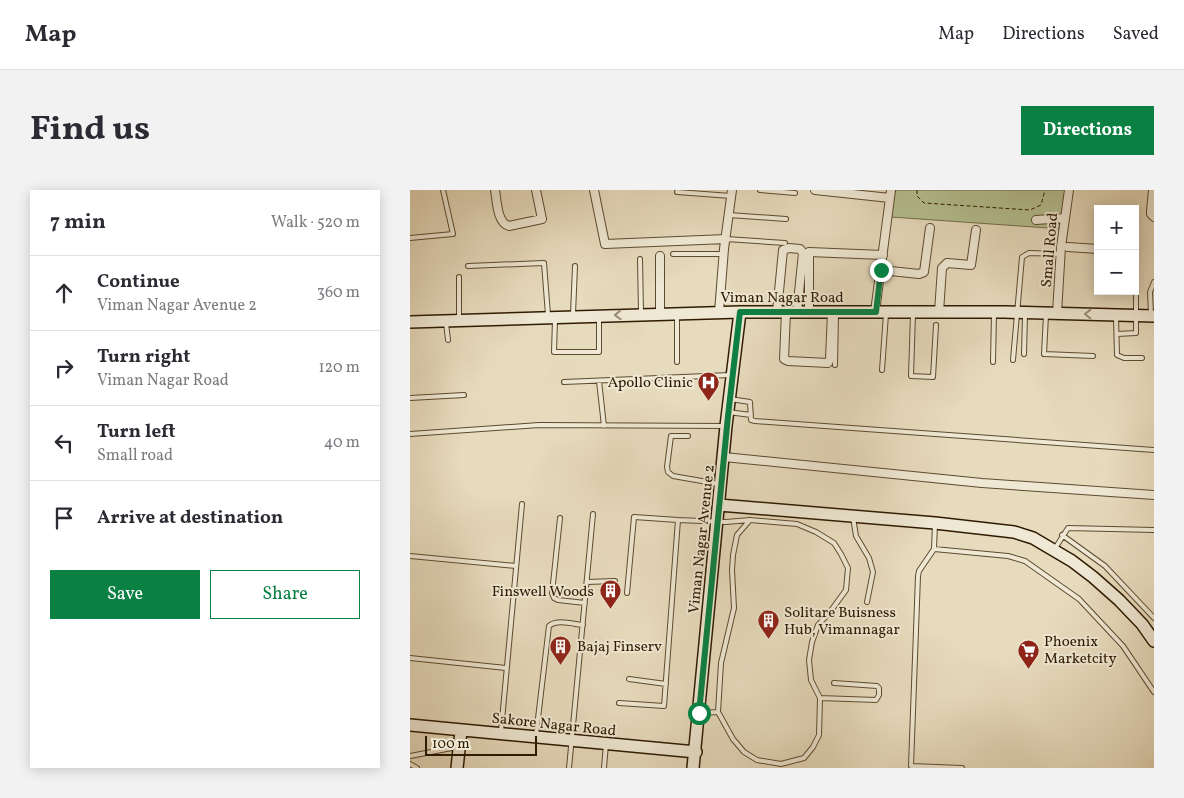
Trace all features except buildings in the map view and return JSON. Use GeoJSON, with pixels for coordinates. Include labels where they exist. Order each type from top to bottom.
{"type":"FeatureCollection","features":[{"type":"Feature","properties":{"kind":"street"},"geometry":{"type":"LineString","coordinates":[[495,190],[501,221],[509,226],[542,219],[536,190]]}},
{"type":"Feature","properties":{"kind":"street"},"geometry":{"type":"LineString","coordinates":[[594,190],[605,244],[726,239]]}},
{"type":"Feature","properties":{"kind":"street"},"geometry":{"type":"LineString","coordinates":[[815,190],[890,194],[881,270],[881,312]]}},
{"type":"Feature","properties":{"kind":"street","name":"Small Road"},"geometry":{"type":"LineString","coordinates":[[1051,313],[1063,249],[1069,190]]}},
{"type":"Feature","properties":{"kind":"street"},"geometry":{"type":"LineString","coordinates":[[1153,190],[1151,214],[1154,217]]}},
{"type":"Feature","properties":{"kind":"street"},"geometry":{"type":"LineString","coordinates":[[720,312],[731,193]]}},
{"type":"Feature","properties":{"kind":"street"},"geometry":{"type":"LineString","coordinates":[[1036,220],[1065,218]]}},
{"type":"Feature","properties":{"kind":"street"},"geometry":{"type":"LineString","coordinates":[[881,270],[919,274],[924,272],[930,228]]}},
{"type":"Feature","properties":{"kind":"street"},"geometry":{"type":"LineString","coordinates":[[939,312],[942,268],[947,263],[971,266],[976,230]]}},
{"type":"Feature","properties":{"kind":"street"},"geometry":{"type":"LineString","coordinates":[[792,312],[784,250],[789,248],[800,249],[803,253],[784,359],[786,361],[828,363],[830,359],[834,312]]}},
{"type":"Feature","properties":{"kind":"street"},"geometry":{"type":"LineString","coordinates":[[1063,249],[1094,249]]}},
{"type":"Feature","properties":{"kind":"street"},"geometry":{"type":"LineString","coordinates":[[792,312],[809,252],[883,255]]}},
{"type":"Feature","properties":{"kind":"street"},"geometry":{"type":"LineString","coordinates":[[660,256],[660,314]]}},
{"type":"Feature","properties":{"kind":"street","name":"Viman Nagar Road"},"geometry":{"type":"LineString","coordinates":[[410,322],[720,312],[994,312],[1152,316]]}},
{"type":"Feature","properties":{"kind":"street","name":"Viman Nagar Avenue 2"},"geometry":{"type":"LineString","coordinates":[[693,768],[726,426],[740,312]]}},
{"type":"Feature","properties":{"kind":"street"},"geometry":{"type":"LineString","coordinates":[[724,457],[982,483],[1154,495]]}},
{"type":"Feature","properties":{"kind":"street"},"geometry":{"type":"LineString","coordinates":[[719,505],[935,523],[1014,532],[1033,538],[1093,577],[1142,624],[1154,641]]}},
{"type":"Feature","properties":{"kind":"street","name":"Sakore Nagar Road"},"geometry":{"type":"LineString","coordinates":[[410,725],[696,752]]}},
{"type":"Feature","properties":{"kind":"street"},"geometry":{"type":"LineString","coordinates":[[457,768],[461,731]]}},
{"type":"Feature","properties":{"kind":"lane"},"geometry":{"type":"LineString","coordinates":[[410,238],[453,234],[443,190]]}},
{"type":"Feature","properties":{"kind":"lane"},"geometry":{"type":"LineString","coordinates":[[760,190],[795,193]]}},
{"type":"Feature","properties":{"kind":"lane"},"geometry":{"type":"LineString","coordinates":[[678,192],[731,193]]}},
{"type":"Feature","properties":{"kind":"lane"},"geometry":{"type":"LineString","coordinates":[[729,215],[786,219]]}},
{"type":"Feature","properties":{"kind":"lane"},"geometry":{"type":"LineString","coordinates":[[726,239],[784,243]]}},
{"type":"Feature","properties":{"kind":"lane"},"geometry":{"type":"LineString","coordinates":[[1013,360],[1021,313],[1024,255],[1063,249]]}},
{"type":"Feature","properties":{"kind":"lane"},"geometry":{"type":"LineString","coordinates":[[673,254],[724,254]]}},
{"type":"Feature","properties":{"kind":"lane"},"geometry":{"type":"LineString","coordinates":[[640,259],[641,315]]}},
{"type":"Feature","properties":{"kind":"lane"},"geometry":{"type":"LineString","coordinates":[[468,266],[544,263],[552,317],[554,352],[599,352],[599,316]]}},
{"type":"Feature","properties":{"kind":"lane"},"geometry":{"type":"LineString","coordinates":[[573,317],[575,266]]}},
{"type":"Feature","properties":{"kind":"lane"},"geometry":{"type":"LineString","coordinates":[[459,277],[459,320]]}},
{"type":"Feature","properties":{"kind":"lane"},"geometry":{"type":"LineString","coordinates":[[1152,316],[1150,292],[1154,282]]}},
{"type":"Feature","properties":{"kind":"lane"},"geometry":{"type":"LineString","coordinates":[[1117,334],[1136,333],[1136,295]]}},
{"type":"Feature","properties":{"kind":"lane"},"geometry":{"type":"LineString","coordinates":[[834,312],[835,365]]}},
{"type":"Feature","properties":{"kind":"lane"},"geometry":{"type":"LineString","coordinates":[[881,312],[882,370]]}},
{"type":"Feature","properties":{"kind":"lane"},"geometry":{"type":"LineString","coordinates":[[913,312],[910,376],[933,377],[936,325]]}},
{"type":"Feature","properties":{"kind":"lane"},"geometry":{"type":"LineString","coordinates":[[993,362],[994,312]]}},
{"type":"Feature","properties":{"kind":"lane"},"geometry":{"type":"LineString","coordinates":[[1021,313],[1024,354]]}},
{"type":"Feature","properties":{"kind":"lane"},"geometry":{"type":"LineString","coordinates":[[1051,313],[1044,354],[1093,356]]}},
{"type":"Feature","properties":{"kind":"lane"},"geometry":{"type":"LineString","coordinates":[[677,314],[677,362]]}},
{"type":"Feature","properties":{"kind":"lane"},"geometry":{"type":"LineString","coordinates":[[1116,315],[1117,355],[1119,357],[1142,358]]}},
{"type":"Feature","properties":{"kind":"lane"},"geometry":{"type":"LineString","coordinates":[[446,320],[448,340]]}},
{"type":"Feature","properties":{"kind":"lane"},"geometry":{"type":"LineString","coordinates":[[564,382],[732,375]]}},
{"type":"Feature","properties":{"kind":"lane"},"geometry":{"type":"LineString","coordinates":[[599,381],[604,426]]}},
{"type":"Feature","properties":{"kind":"lane"},"geometry":{"type":"LineString","coordinates":[[410,398],[464,395]]}},
{"type":"Feature","properties":{"kind":"lane"},"geometry":{"type":"LineString","coordinates":[[730,399],[750,402],[751,420],[755,422],[1154,450]]}},
{"type":"Feature","properties":{"kind":"lane"},"geometry":{"type":"LineString","coordinates":[[728,412],[751,415]]}},
{"type":"Feature","properties":{"kind":"lane"},"geometry":{"type":"LineString","coordinates":[[410,434],[539,425],[726,426]]}},
{"type":"Feature","properties":{"kind":"lane"},"geometry":{"type":"LineString","coordinates":[[688,436],[671,436],[668,472],[673,476],[721,484]]}},
{"type":"Feature","properties":{"kind":"lane"},"geometry":{"type":"LineString","coordinates":[[500,734],[522,504]]}},
{"type":"Feature","properties":{"kind":"lane"},"geometry":{"type":"LineString","coordinates":[[569,768],[593,514]]}},
{"type":"Feature","properties":{"kind":"lane"},"geometry":{"type":"LineString","coordinates":[[627,593],[634,517],[717,522],[750,520],[797,524],[816,532],[834,543],[848,568],[846,590],[818,625],[812,642],[808,660],[811,680],[820,698],[819,735],[813,747],[804,758],[781,764],[757,760],[744,752],[718,712],[721,663],[734,608],[733,555],[737,536],[750,520]]}},
{"type":"Feature","properties":{"kind":"lane"},"geometry":{"type":"LineString","coordinates":[[853,517],[856,536],[869,558],[873,572],[867,602]]}},
{"type":"Feature","properties":{"kind":"lane"},"geometry":{"type":"LineString","coordinates":[[560,518],[552,593],[554,598],[558,600],[585,603]]}},
{"type":"Feature","properties":{"kind":"lane"},"geometry":{"type":"LineString","coordinates":[[619,703],[664,706],[678,520]]}},
{"type":"Feature","properties":{"kind":"lane"},"geometry":{"type":"LineString","coordinates":[[935,523],[934,549],[919,571],[918,576],[911,766],[962,768]]}},
{"type":"Feature","properties":{"kind":"lane"},"geometry":{"type":"LineString","coordinates":[[1054,550],[1066,529],[1072,527],[1154,530]]}},
{"type":"Feature","properties":{"kind":"lane"},"geometry":{"type":"LineString","coordinates":[[1062,536],[1106,566],[1154,618]]}},
{"type":"Feature","properties":{"kind":"lane"},"geometry":{"type":"LineString","coordinates":[[934,549],[1008,556],[1025,561],[1079,599],[1123,646],[1154,692]]}},
{"type":"Feature","properties":{"kind":"lane"},"geometry":{"type":"LineString","coordinates":[[410,556],[516,566]]}},
{"type":"Feature","properties":{"kind":"lane"},"geometry":{"type":"LineString","coordinates":[[587,582],[615,581]]}},
{"type":"Feature","properties":{"kind":"lane"},"geometry":{"type":"LineString","coordinates":[[536,737],[549,626],[557,622],[583,625]]}},
{"type":"Feature","properties":{"kind":"lane"},"geometry":{"type":"LineString","coordinates":[[410,658],[506,668]]}},
{"type":"Feature","properties":{"kind":"lane"},"geometry":{"type":"LineString","coordinates":[[629,679],[666,684]]}},
{"type":"Feature","properties":{"kind":"lane"},"geometry":{"type":"LineString","coordinates":[[820,698],[876,700],[879,695],[879,688],[877,686],[834,683]]}},
{"type":"Feature","properties":{"kind":"lane"},"geometry":{"type":"LineString","coordinates":[[699,713],[718,712]]}},
{"type":"Feature","properties":{"kind":"lane"},"geometry":{"type":"LineString","coordinates":[[604,768],[606,744]]}},
{"type":"Feature","properties":{"kind":"lane"},"geometry":{"type":"LineString","coordinates":[[410,756],[459,747]]}},
{"type":"Feature","properties":{"kind":"lane"},"geometry":{"type":"LineString","coordinates":[[410,764],[418,768]]}},
{"type":"Feature","properties":{"kind":"path"},"geometry":{"type":"LineString","coordinates":[[917,190],[917,196],[924,203],[1030,210],[1041,206],[1045,190]]}},
{"type":"Feature","properties":{"kind":"green space"},"geometry":{"type":"Polygon","coordinates":[[[895,190],[1069,190],[1063,229],[891,217],[895,190]]]}},
{"type":"Feature","properties":{"kind":"place","name":"Apollo Clinic"},"geometry":{"type":"Point","coordinates":[709,401]}},
{"type":"Feature","properties":{"kind":"place","name":"Finswell Woods"},"geometry":{"type":"Point","coordinates":[610,610]}},
{"type":"Feature","properties":{"kind":"place","name":"Solitare Buisness Hub, Vimannagar"},"geometry":{"type":"Point","coordinates":[768,640]}},
{"type":"Feature","properties":{"kind":"place","name":"Bajaj Finserv"},"geometry":{"type":"Point","coordinates":[561,665]}},
{"type":"Feature","properties":{"kind":"place","name":"Phoenix Marketcity"},"geometry":{"type":"Point","coordinates":[1028,669]}},
{"type":"Feature","properties":{"kind":"route"},"geometry":{"type":"LineString","coordinates":[[699,713],[713,561],[740,312],[876,312],[881,270]]}}]}
